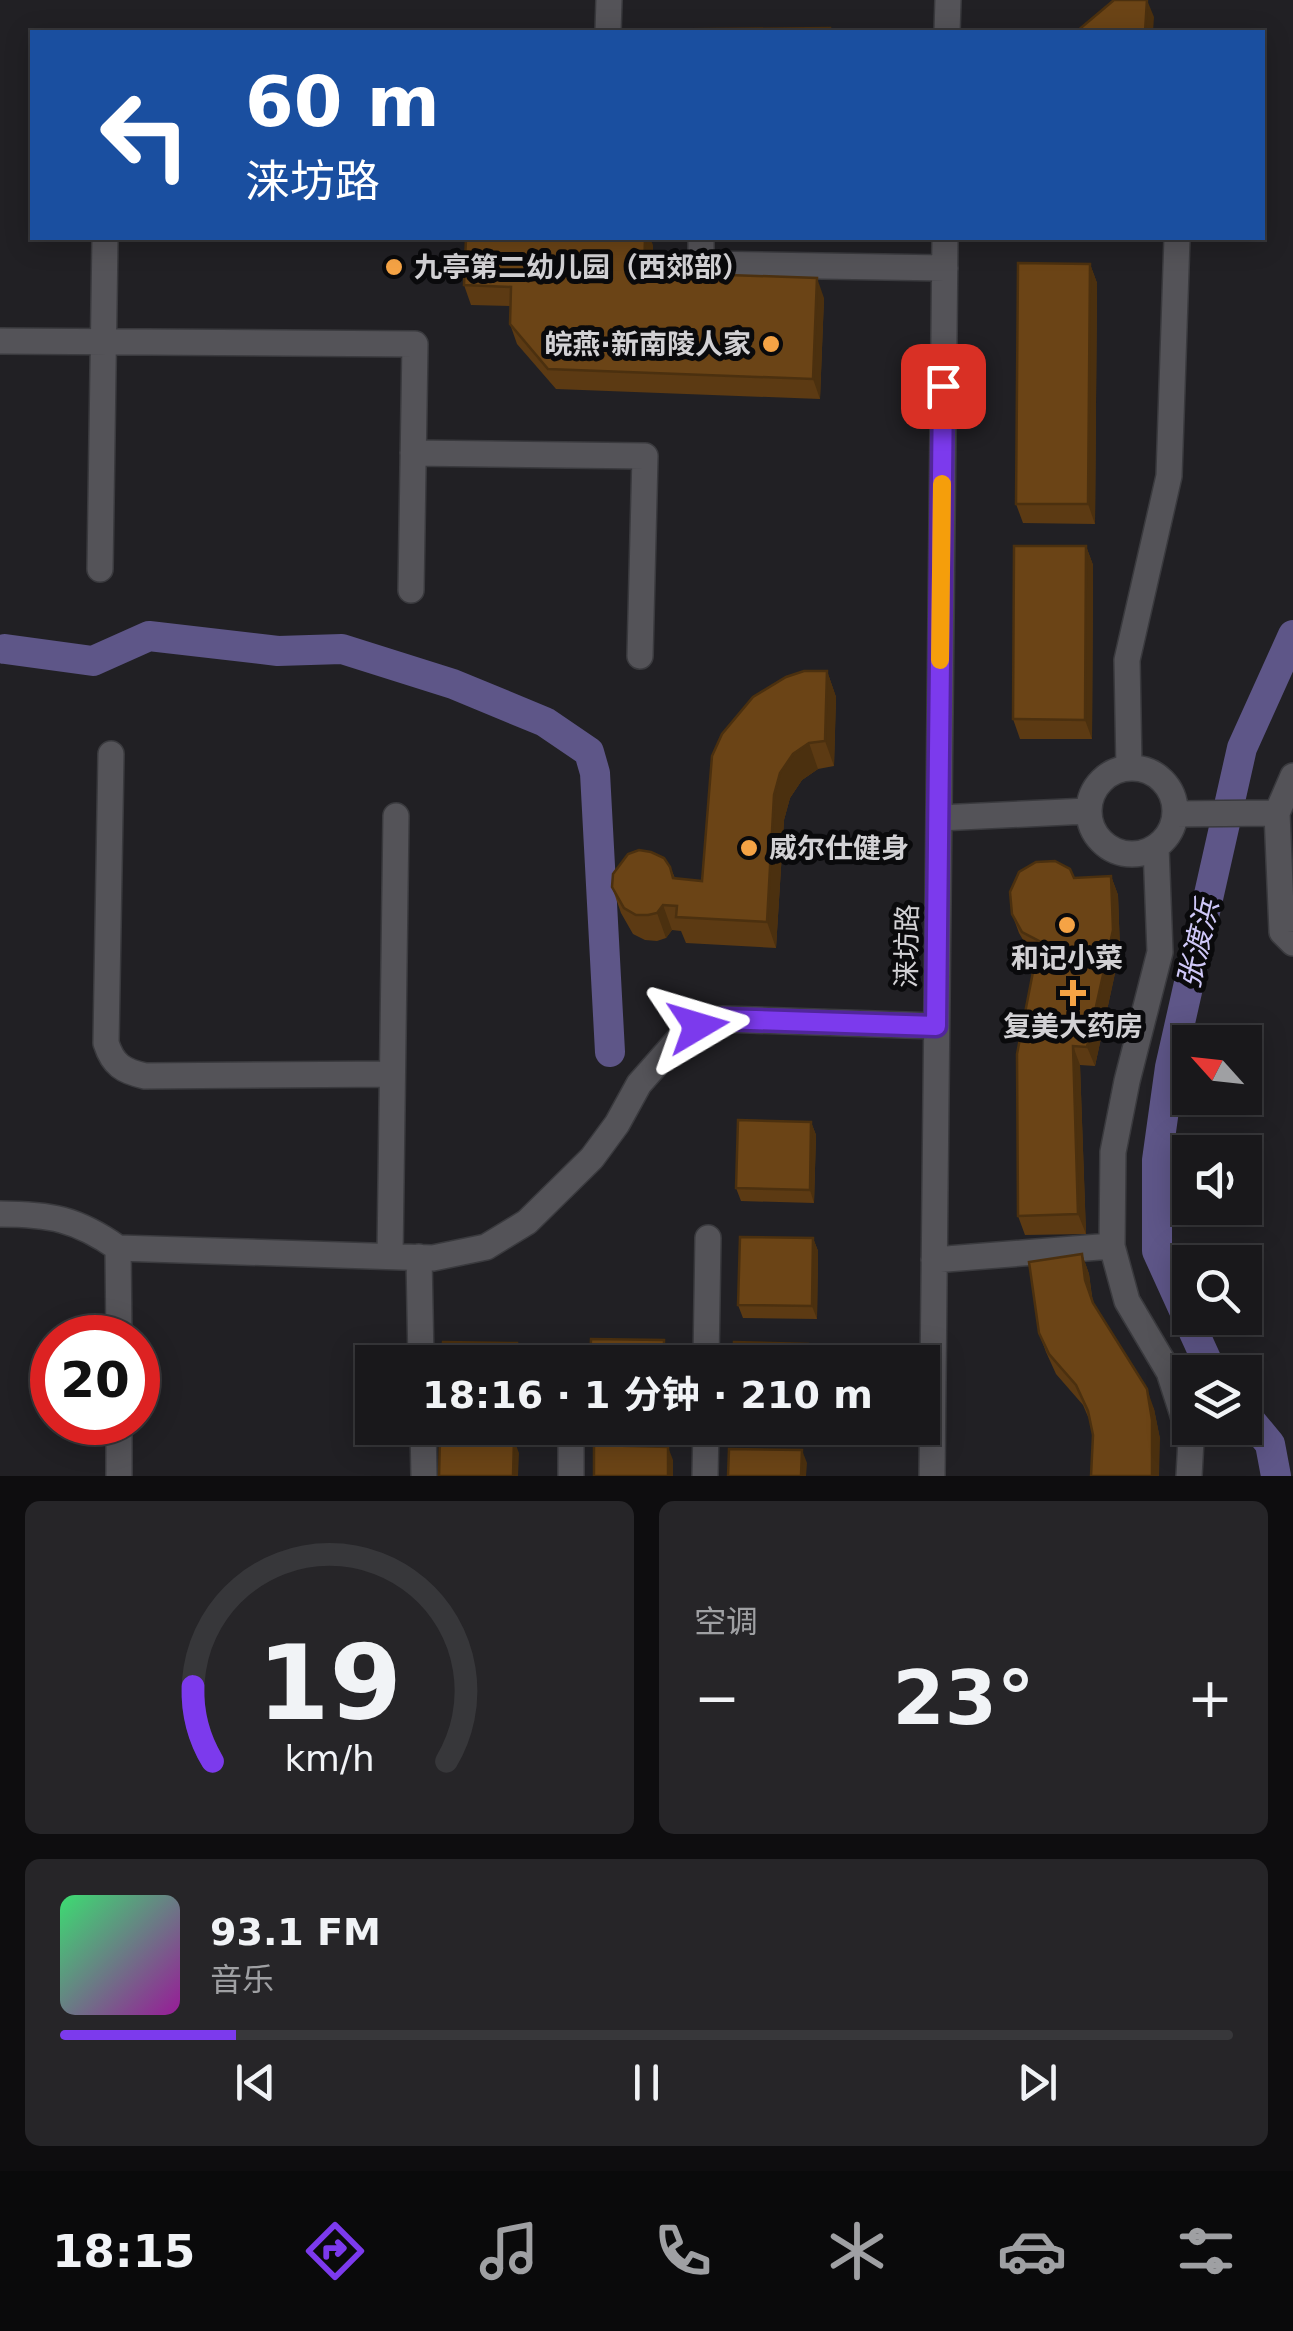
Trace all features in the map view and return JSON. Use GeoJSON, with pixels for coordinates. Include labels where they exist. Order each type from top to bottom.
{"type":"FeatureCollection","features":[{"type":"Feature","properties":{"kind":"street"},"geometry":{"type":"LineString","coordinates":[[608,30],[609,0]]}},
{"type":"Feature","properties":{"kind":"street"},"geometry":{"type":"LineString","coordinates":[[947,30],[948,0]]}},
{"type":"Feature","properties":{"kind":"street"},"geometry":{"type":"LineString","coordinates":[[100,569],[105,240]]}},
{"type":"Feature","properties":{"kind":"street"},"geometry":{"type":"LineString","coordinates":[[701,240],[701,264],[945,268]]}},
{"type":"Feature","properties":{"kind":"street","name":"涞坊路"},"geometry":{"type":"LineString","coordinates":[[932,1476],[945,240]]}},
{"type":"Feature","properties":{"kind":"street"},"geometry":{"type":"LineString","coordinates":[[1128,768],[1127,660],[1169,476],[1176,240]]}},
{"type":"Feature","properties":{"kind":"street"},"geometry":{"type":"LineString","coordinates":[[0,340],[415,344],[411,590]]}},
{"type":"Feature","properties":{"kind":"street"},"geometry":{"type":"LineString","coordinates":[[414,453],[645,456],[640,656]]}},
{"type":"Feature","properties":{"kind":"street"},"geometry":{"type":"LineString","coordinates":[[111,754],[106,1043],[112,1061],[127,1072],[145,1076],[392,1074]]}},
{"type":"Feature","properties":{"kind":"street"},"geometry":{"type":"LineString","coordinates":[[1128,768],[1144,770],[1167,786],[1174,800],[1172,827],[1156,847],[1144,853],[1118,853],[1096,837],[1088,811],[1096,787],[1105,778],[1128,768]]}},
{"type":"Feature","properties":{"kind":"street"},"geometry":{"type":"LineString","coordinates":[[1293,776],[1277,813],[1282,932],[1293,943]]}},
{"type":"Feature","properties":{"kind":"street"},"geometry":{"type":"LineString","coordinates":[[939,818],[1088,811]]}},
{"type":"Feature","properties":{"kind":"street"},"geometry":{"type":"LineString","coordinates":[[1175,814],[1277,813]]}},
{"type":"Feature","properties":{"kind":"street"},"geometry":{"type":"LineString","coordinates":[[390,1256],[396,816]]}},
{"type":"Feature","properties":{"kind":"street"},"geometry":{"type":"LineString","coordinates":[[1156,847],[1160,952],[1113,1152],[1112,1246],[1127,1302],[1169,1372],[1191,1440],[1190,1476]]}},
{"type":"Feature","properties":{"kind":"street"},"geometry":{"type":"LineString","coordinates":[[0,1214],[46,1214],[89,1227],[118,1248],[419,1257],[486,1247],[526,1222],[592,1158],[658,1060],[698,1026],[722,1019],[936,1026]]}},
{"type":"Feature","properties":{"kind":"street"},"geometry":{"type":"LineString","coordinates":[[706,1345],[708,1238]]}},
{"type":"Feature","properties":{"kind":"street"},"geometry":{"type":"LineString","coordinates":[[934,1260],[1112,1246]]}},
{"type":"Feature","properties":{"kind":"street"},"geometry":{"type":"LineString","coordinates":[[118,1248],[118,1315]]}},
{"type":"Feature","properties":{"kind":"street"},"geometry":{"type":"LineString","coordinates":[[419,1257],[421,1345]]}},
{"type":"Feature","properties":{"kind":"street"},"geometry":{"type":"LineString","coordinates":[[119,1445],[119,1476]]}},
{"type":"Feature","properties":{"kind":"street"},"geometry":{"type":"LineString","coordinates":[[423,1445],[424,1476]]}},
{"type":"Feature","properties":{"kind":"street"},"geometry":{"type":"LineString","coordinates":[[571,1445],[571,1476]]}},
{"type":"Feature","properties":{"kind":"street"},"geometry":{"type":"LineString","coordinates":[[705,1476],[706,1445]]}},
{"type":"Feature","properties":{"kind":"building"},"geometry":{"type":"Polygon","coordinates":[[[1114,0],[1147,0],[1145,30],[1078,30],[1114,0]]]}},
{"type":"Feature","properties":{"kind":"building"},"geometry":{"type":"Polygon","coordinates":[[[830,28],[830,30],[618,30],[830,28]]]}},
{"type":"Feature","properties":{"kind":"building"},"geometry":{"type":"Polygon","coordinates":[[[466,240],[645,240],[644,272],[817,278],[813,379],[548,369],[510,324],[511,287],[464,285],[466,240]]]}},
{"type":"Feature","properties":{"kind":"building"},"geometry":{"type":"Polygon","coordinates":[[[1018,263],[1090,264],[1088,504],[1016,504],[1018,263]]]}},
{"type":"Feature","properties":{"kind":"building"},"geometry":{"type":"Polygon","coordinates":[[[1014,546],[1086,546],[1085,720],[1013,719],[1014,546]]]}},
{"type":"Feature","properties":{"kind":"building","name":"威尔仕健身"},"geometry":{"type":"Polygon","coordinates":[[[804,671],[827,671],[825,741],[809,743],[793,754],[780,773],[774,795],[767,922],[676,917],[677,906],[663,905],[657,913],[648,915],[636,915],[624,908],[612,887],[613,874],[628,854],[639,850],[664,858],[673,878],[702,881],[712,756],[722,734],[753,697],[804,671]]]}},
{"type":"Feature","properties":{"kind":"building"},"geometry":{"type":"Polygon","coordinates":[[[1055,861],[1070,869],[1074,878],[1111,876],[1113,930],[1087,1047],[1073,1046],[1078,1214],[1018,1216],[1017,1054],[1039,941],[1022,932],[1012,914],[1010,892],[1019,872],[1036,862],[1055,861]]]}},
{"type":"Feature","properties":{"kind":"building"},"geometry":{"type":"Polygon","coordinates":[[[738,1120],[811,1122],[810,1190],[736,1188],[738,1120]]]}},
{"type":"Feature","properties":{"kind":"building"},"geometry":{"type":"Polygon","coordinates":[[[740,1237],[813,1238],[812,1306],[738,1305],[740,1237]]]}},
{"type":"Feature","properties":{"kind":"building"},"geometry":{"type":"Polygon","coordinates":[[[1082,1254],[1093,1303],[1147,1389],[1152,1420],[1152,1476],[1091,1476],[1093,1435],[1088,1411],[1076,1385],[1049,1354],[1039,1333],[1029,1262],[1082,1254]]]}},
{"type":"Feature","properties":{"kind":"building"},"geometry":{"type":"Polygon","coordinates":[[[591,1339],[664,1340],[664,1345],[591,1345],[591,1339]]]}},
{"type":"Feature","properties":{"kind":"building"},"geometry":{"type":"Polygon","coordinates":[[[443,1342],[517,1343],[517,1345],[443,1345],[443,1342]]]}},
{"type":"Feature","properties":{"kind":"building"},"geometry":{"type":"Polygon","coordinates":[[[734,1342],[808,1344],[808,1345],[734,1342]]]}},
{"type":"Feature","properties":{"kind":"building"},"geometry":{"type":"Polygon","coordinates":[[[440,1445],[514,1445],[513,1476],[439,1476],[440,1445]]]}},
{"type":"Feature","properties":{"kind":"building"},"geometry":{"type":"Polygon","coordinates":[[[594,1445],[668,1447],[668,1476],[594,1476],[594,1445]]]}},
{"type":"Feature","properties":{"kind":"building"},"geometry":{"type":"Polygon","coordinates":[[[729,1449],[802,1450],[801,1476],[728,1476],[729,1449]]]}},
{"type":"Feature","properties":{"kind":"waterway","name":"张渡浜"},"geometry":{"type":"LineString","coordinates":[[1204,1355],[1157,1251],[1157,1160],[1170,1067],[1242,748],[1293,635]]}},
{"type":"Feature","properties":{"kind":"waterway"},"geometry":{"type":"LineString","coordinates":[[5,649],[93,661],[149,636],[278,651],[342,649],[453,684],[545,722],[589,752],[595,773],[610,1052]]}},
{"type":"Feature","properties":{"kind":"waterway","name":"张渡浜"},"geometry":{"type":"LineString","coordinates":[[1262,1434],[1270,1444],[1276,1476]]}},
{"type":"Feature","properties":{"kind":"slow traffic"},"geometry":{"type":"LineString","coordinates":[[940,660],[942,484]]}},
{"type":"Feature","properties":{"kind":"place","name":"九亭第二幼儿园（西郊部）"},"geometry":{"type":"Point","coordinates":[394,267]}},
{"type":"Feature","properties":{"kind":"place","name":"皖燕·新南陵人家"},"geometry":{"type":"Point","coordinates":[771,344]}},
{"type":"Feature","properties":{"kind":"place","name":"威尔仕健身"},"geometry":{"type":"Point","coordinates":[749,848]}},
{"type":"Feature","properties":{"kind":"place","name":"和记小菜"},"geometry":{"type":"Point","coordinates":[1067,925]}},
{"type":"Feature","properties":{"kind":"place","name":"复美大药房"},"geometry":{"type":"Point","coordinates":[1073,993]}},
{"type":"Feature","properties":{"kind":"route"},"geometry":{"type":"LineString","coordinates":[[698,1026],[722,1019],[936,1026],[943,386]]}}]}
